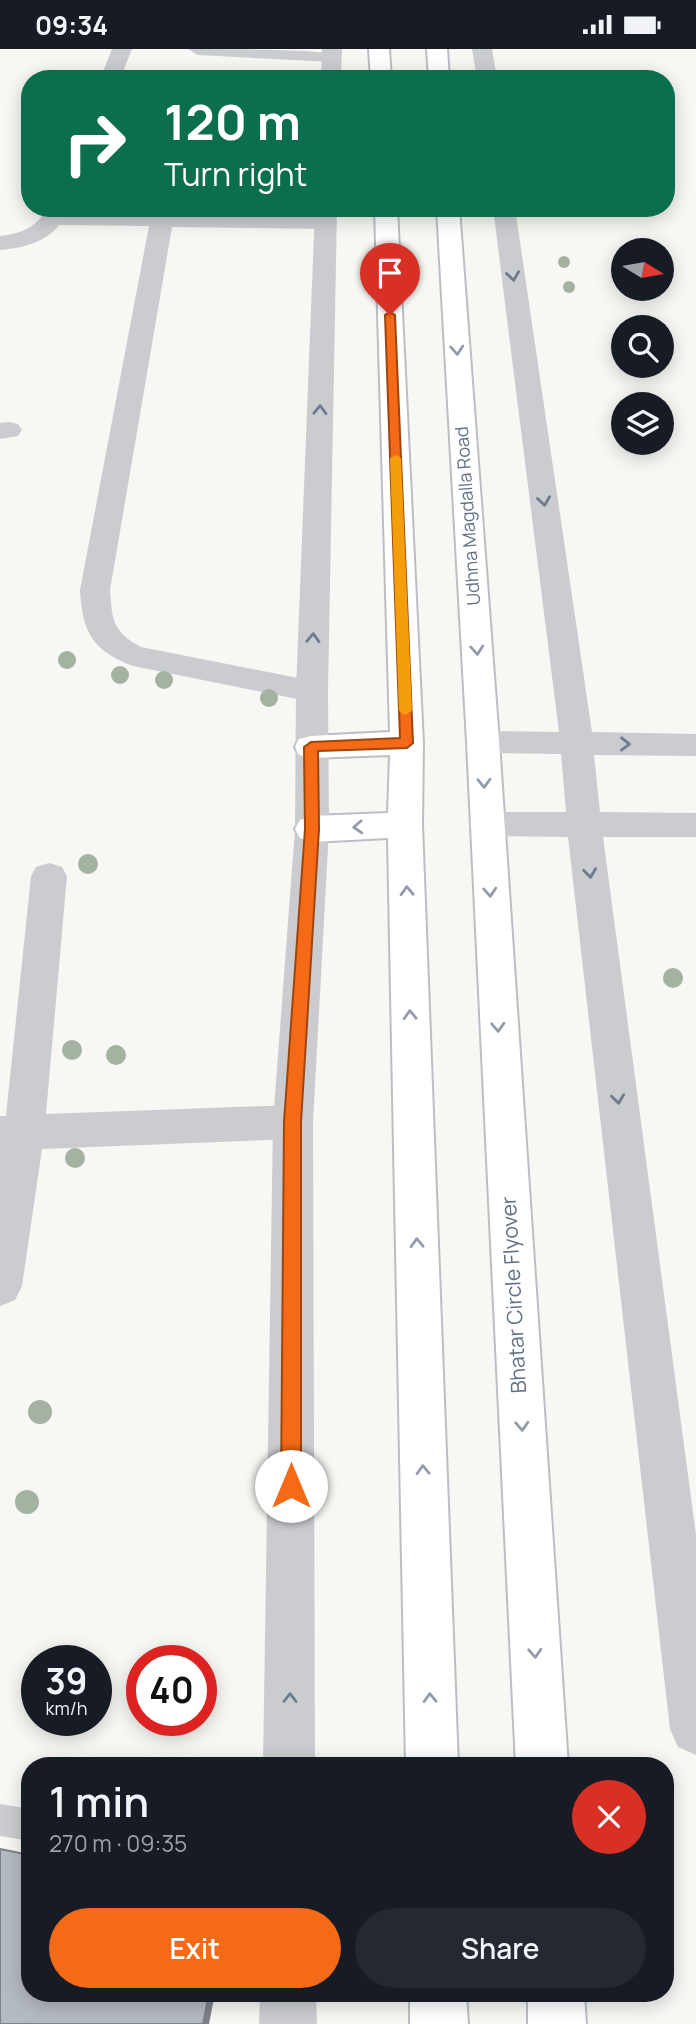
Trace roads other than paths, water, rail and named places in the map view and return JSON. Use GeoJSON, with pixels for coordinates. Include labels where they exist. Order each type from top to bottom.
{"type":"FeatureCollection","features":[{"type":"Feature","properties":{"kind":"main road"},"geometry":{"type":"LineString","coordinates":[[379,49],[380,70]]}},
{"type":"Feature","properties":{"kind":"main road"},"geometry":{"type":"LineString","coordinates":[[437,49],[438,70]]}},
{"type":"Feature","properties":{"kind":"main road"},"geometry":{"type":"LineString","coordinates":[[386,217],[407,743],[405,825],[432,1757]]}},
{"type":"Feature","properties":{"kind":"main road","name":"Udhna Magdalla Road"},"geometry":{"type":"LineString","coordinates":[[449,217],[486,824]]}},
{"type":"Feature","properties":{"kind":"main road"},"geometry":{"type":"LineString","coordinates":[[311,747],[407,743]]}},
{"type":"Feature","properties":{"kind":"main road","name":"Bhatar Circle Flyover"},"geometry":{"type":"LineString","coordinates":[[486,824],[541,1757]]}},
{"type":"Feature","properties":{"kind":"main road"},"geometry":{"type":"LineString","coordinates":[[312,829],[405,825]]}},
{"type":"Feature","properties":{"kind":"main road"},"geometry":{"type":"LineString","coordinates":[[438,2002],[439,2024]]}},
{"type":"Feature","properties":{"kind":"main road"},"geometry":{"type":"LineString","coordinates":[[556,2002],[557,2024]]}},
{"type":"Feature","properties":{"kind":"street"},"geometry":{"type":"LineString","coordinates":[[114,70],[122,49]]}},
{"type":"Feature","properties":{"kind":"street"},"geometry":{"type":"LineString","coordinates":[[198,49],[332,53]]}},
{"type":"Feature","properties":{"kind":"street"},"geometry":{"type":"LineString","coordinates":[[482,49],[485,70]]}},
{"type":"Feature","properties":{"kind":"street"},"geometry":{"type":"LineString","coordinates":[[0,243],[40,233],[53,217]]}},
{"type":"Feature","properties":{"kind":"street"},"geometry":{"type":"LineString","coordinates":[[117,217],[162,220],[260,217]]}},
{"type":"Feature","properties":{"kind":"street"},"geometry":{"type":"LineString","coordinates":[[289,1757],[293,1122],[312,829],[312,691],[326,217]]}},
{"type":"Feature","properties":{"kind":"street"},"geometry":{"type":"LineString","coordinates":[[505,217],[577,744],[584,824],[696,1729]]}},
{"type":"Feature","properties":{"kind":"street"},"geometry":{"type":"LineString","coordinates":[[162,220],[95,590],[96,614],[103,635],[121,651],[144,659],[312,691]]}},
{"type":"Feature","properties":{"kind":"street"},"geometry":{"type":"LineString","coordinates":[[483,742],[696,745]]}},
{"type":"Feature","properties":{"kind":"street"},"geometry":{"type":"LineString","coordinates":[[486,824],[696,825]]}},
{"type":"Feature","properties":{"kind":"street"},"geometry":{"type":"LineString","coordinates":[[0,1286],[12,1132],[49,876]]}},
{"type":"Feature","properties":{"kind":"street"},"geometry":{"type":"LineString","coordinates":[[12,1132],[293,1122]]}},
{"type":"Feature","properties":{"kind":"street"},"geometry":{"type":"LineString","coordinates":[[288,2002],[288,2024]]}},
{"type":"Feature","properties":{"kind":"lane"},"geometry":{"type":"LineString","coordinates":[[0,1820],[21,1824]]}}]}
